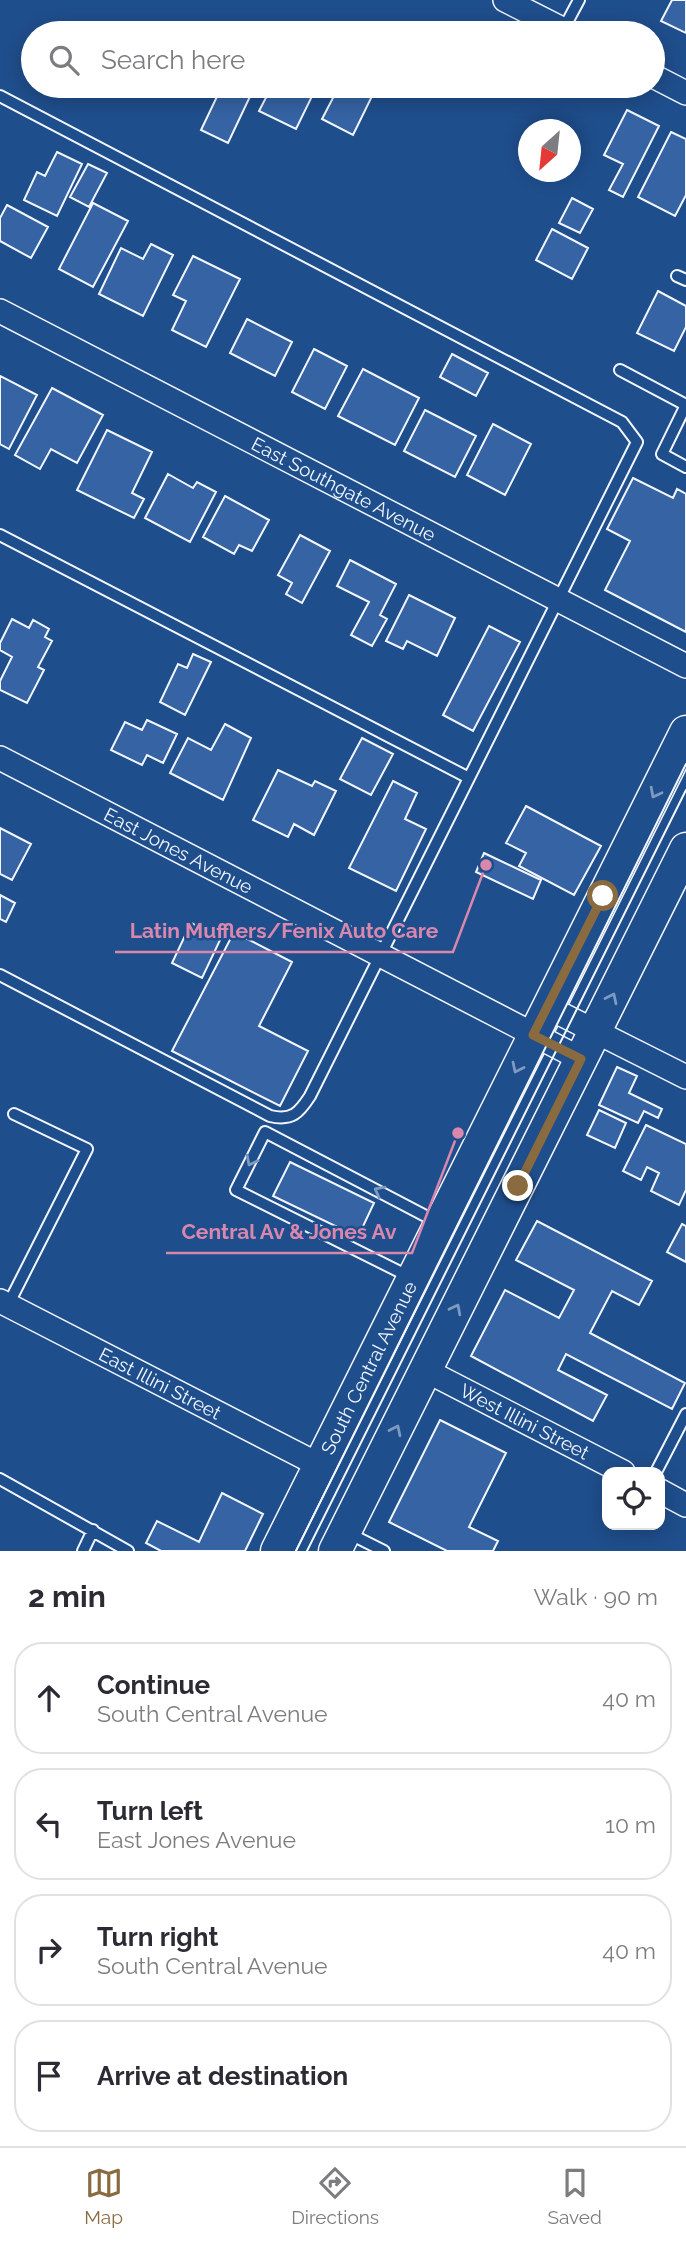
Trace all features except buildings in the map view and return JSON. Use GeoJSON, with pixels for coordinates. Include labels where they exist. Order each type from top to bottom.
{"type":"FeatureCollection","features":[{"type":"Feature","properties":{"kind":"main road","name":"South Central Avenue"},"geometry":{"type":"LineString","coordinates":[[277,1551],[686,732]]}},
{"type":"Feature","properties":{"kind":"main road"},"geometry":{"type":"LineString","coordinates":[[340,1541],[686,849]]}},
{"type":"Feature","properties":{"kind":"street"},"geometry":{"type":"LineString","coordinates":[[505,0],[546,21]]}},
{"type":"Feature","properties":{"kind":"street"},"geometry":{"type":"LineString","coordinates":[[665,82],[686,93]]}},
{"type":"Feature","properties":{"kind":"street","name":"East Southgate Avenue"},"geometry":{"type":"LineString","coordinates":[[0,310],[686,666]]}},
{"type":"Feature","properties":{"kind":"street","name":"East Jones Avenue"},"geometry":{"type":"LineString","coordinates":[[0,758],[581,1059]]}},
{"type":"Feature","properties":{"kind":"street"},"geometry":{"type":"LineString","coordinates":[[547,1007],[686,1077]]}},
{"type":"Feature","properties":{"kind":"street","name":"East Illini Street"},"geometry":{"type":"LineString","coordinates":[[4,1303],[319,1465]]}},
{"type":"Feature","properties":{"kind":"street","name":"West Illini Street"},"geometry":{"type":"LineString","coordinates":[[425,1370],[613,1467]]}},
{"type":"Feature","properties":{"kind":"street"},"geometry":{"type":"LineString","coordinates":[[665,1494],[686,1505]]}},
{"type":"Feature","properties":{"kind":"lane"},"geometry":{"type":"LineString","coordinates":[[571,21],[579,0]]}},
{"type":"Feature","properties":{"kind":"lane"},"geometry":{"type":"LineString","coordinates":[[0,96],[622,422],[637,442],[634,453],[556,599],[381,956],[310,1096],[298,1113],[285,1119],[270,1116],[0,975]]}},
{"type":"Feature","properties":{"kind":"lane"},"geometry":{"type":"LineString","coordinates":[[620,370],[686,405],[662,454],[686,467]]}},
{"type":"Feature","properties":{"kind":"lane"},"geometry":{"type":"LineString","coordinates":[[0,535],[469,778]]}},
{"type":"Feature","properties":{"kind":"lane"},"geometry":{"type":"LineString","coordinates":[[4,1303],[86,1149],[14,1114]]}},
{"type":"Feature","properties":{"kind":"lane"},"geometry":{"type":"LineString","coordinates":[[412,1278],[236,1190],[265,1132],[440,1223]]}},
{"type":"Feature","properties":{"kind":"lane"},"geometry":{"type":"LineString","coordinates":[[659,1467],[686,1414]]}},
{"type":"Feature","properties":{"kind":"lane"},"geometry":{"type":"LineString","coordinates":[[0,1479],[128,1551]]}},
{"type":"Feature","properties":{"kind":"lane"},"geometry":{"type":"LineString","coordinates":[[83,1551],[93,1530]]}},
{"type":"Feature","properties":{"kind":"lane"},"geometry":{"type":"LineString","coordinates":[[340,1541],[384,1551]]}},
{"type":"Feature","properties":{"kind":"tram line"},"geometry":{"type":"LineString","coordinates":[[296,1551],[686,764]]}},
{"type":"Feature","properties":{"kind":"tram line"},"geometry":{"type":"LineString","coordinates":[[307,1551],[686,790]]}},
{"type":"Feature","properties":{"kind":"place","name":"Latin Mufflers/Fenix Auto Care"},"geometry":{"type":"Point","coordinates":[486,865]}},
{"type":"Feature","properties":{"kind":"place","name":"Central Av & Jones Av"},"geometry":{"type":"Point","coordinates":[458,1133]}},
{"type":"Feature","properties":{"kind":"route"},"geometry":{"type":"LineString","coordinates":[[518,1186],[581,1059],[533,1035],[603,896]]}}]}
